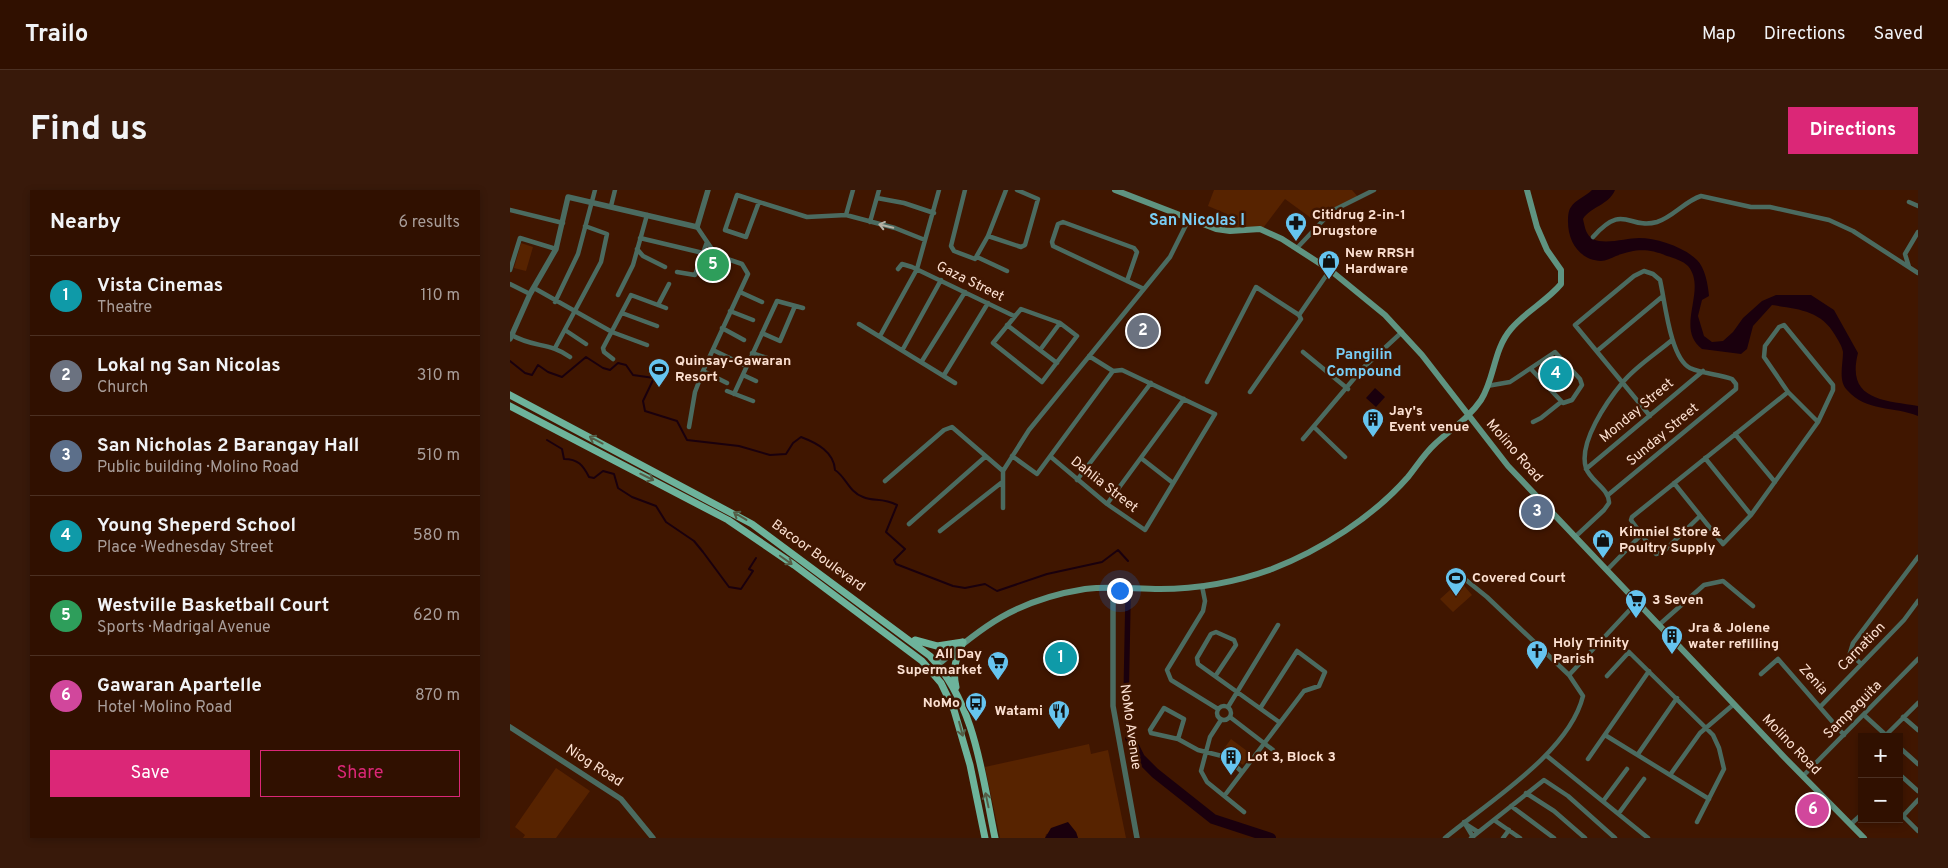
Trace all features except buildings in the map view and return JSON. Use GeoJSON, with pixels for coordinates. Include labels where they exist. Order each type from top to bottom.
{"type":"FeatureCollection","features":[{"type":"Feature","properties":{"kind":"main road","name":"Molino Road"},"geometry":{"type":"LineString","coordinates":[[1114,190],[1221,230],[1264,230],[1297,248],[1330,270],[1373,304],[1402,332],[1508,466],[1864,838]]}},
{"type":"Feature","properties":{"kind":"main road"},"geometry":{"type":"LineString","coordinates":[[932,670],[986,624],[1034,602],[1087,589],[1160,589],[1227,582],[1289,562],[1335,536],[1367,514],[1396,489],[1435,444],[1468,416],[1482,399],[1499,347],[1512,328],[1556,289],[1562,280],[1562,270],[1548,250],[1537,227],[1527,190]]}},
{"type":"Feature","properties":{"kind":"main road","name":"Bacoor Boulevard"},"geometry":{"type":"LineString","coordinates":[[510,394],[745,520],[907,637],[938,664],[958,695],[973,736],[995,838]]}},
{"type":"Feature","properties":{"kind":"main road","name":"Bacoor Boulevard"},"geometry":{"type":"LineString","coordinates":[[510,406],[728,520],[910,651],[932,670],[947,692],[960,724],[985,838]]}},
{"type":"Feature","properties":{"kind":"main road"},"geometry":{"type":"LineString","coordinates":[[907,637],[937,646],[963,642]]}},
{"type":"Feature","properties":{"kind":"main road"},"geometry":{"type":"LineString","coordinates":[[958,695],[954,669],[955,659],[963,642]]}},
{"type":"Feature","properties":{"kind":"street"},"geometry":{"type":"LineString","coordinates":[[556,302],[578,254],[596,190]]}},
{"type":"Feature","properties":{"kind":"street"},"geometry":{"type":"LineString","coordinates":[[611,206],[615,190]]}},
{"type":"Feature","properties":{"kind":"street"},"geometry":{"type":"LineString","coordinates":[[696,226],[708,190]]}},
{"type":"Feature","properties":{"kind":"street"},"geometry":{"type":"LineString","coordinates":[[846,215],[853,190]]}},
{"type":"Feature","properties":{"kind":"street"},"geometry":{"type":"LineString","coordinates":[[870,222],[879,190]]}},
{"type":"Feature","properties":{"kind":"street","name":"Gaza Street"},"geometry":{"type":"LineString","coordinates":[[880,336],[917,269],[939,190]]}},
{"type":"Feature","properties":{"kind":"street"},"geometry":{"type":"LineString","coordinates":[[965,190],[951,249],[973,258],[978,257],[1007,271]]}},
{"type":"Feature","properties":{"kind":"street"},"geometry":{"type":"LineString","coordinates":[[978,257],[1006,190]]}},
{"type":"Feature","properties":{"kind":"street"},"geometry":{"type":"LineString","coordinates":[[988,236],[1021,247],[1025,245],[1038,199],[1017,190]]}},
{"type":"Feature","properties":{"kind":"street"},"geometry":{"type":"LineString","coordinates":[[1297,248],[1332,211],[1374,190]]}},
{"type":"Feature","properties":{"kind":"street"},"geometry":{"type":"LineString","coordinates":[[570,358],[555,348],[526,344],[511,336],[532,291],[556,249],[569,193],[592,202],[696,226],[716,255],[742,264],[748,274],[703,371],[696,392],[689,427]]}},
{"type":"Feature","properties":{"kind":"street"},"geometry":{"type":"LineString","coordinates":[[759,202],[746,237],[725,230],[737,195],[807,217],[846,215],[895,228],[925,240]]}},
{"type":"Feature","properties":{"kind":"street"},"geometry":{"type":"LineString","coordinates":[[1593,236],[1612,220],[1624,218],[1648,223],[1659,221],[1694,198],[1702,196],[1751,207],[1770,207],[1830,220],[1853,231],[1918,273]]}},
{"type":"Feature","properties":{"kind":"street"},"geometry":{"type":"LineString","coordinates":[[877,198],[904,203],[934,213]]}},
{"type":"Feature","properties":{"kind":"street"},"geometry":{"type":"LineString","coordinates":[[1909,202],[1918,206]]}},
{"type":"Feature","properties":{"kind":"street"},"geometry":{"type":"LineString","coordinates":[[510,210],[563,224]]}},
{"type":"Feature","properties":{"kind":"street"},"geometry":{"type":"LineString","coordinates":[[618,295],[633,265],[647,215]]}},
{"type":"Feature","properties":{"kind":"street"},"geometry":{"type":"LineString","coordinates":[[1003,508],[1003,471],[1012,456],[1029,430],[1176,248],[1189,219]]}},
{"type":"Feature","properties":{"kind":"street"},"geometry":{"type":"LineString","coordinates":[[1126,281],[1136,252],[1134,248],[1063,222],[1058,224],[1052,242],[1054,246],[1126,281],[1144,289]]}},
{"type":"Feature","properties":{"kind":"street"},"geometry":{"type":"LineString","coordinates":[[555,348],[601,262],[607,235],[604,232],[585,226]]}},
{"type":"Feature","properties":{"kind":"street"},"geometry":{"type":"LineString","coordinates":[[1910,268],[1905,254],[1918,232]]}},
{"type":"Feature","properties":{"kind":"street"},"geometry":{"type":"LineString","coordinates":[[510,270],[520,238],[556,249]]}},
{"type":"Feature","properties":{"kind":"street"},"geometry":{"type":"LineString","coordinates":[[640,238],[703,253]]}},
{"type":"Feature","properties":{"kind":"street"},"geometry":{"type":"LineString","coordinates":[[677,272],[694,275],[707,242]]}},
{"type":"Feature","properties":{"kind":"street"},"geometry":{"type":"LineString","coordinates":[[637,249],[643,256],[665,267]]}},
{"type":"Feature","properties":{"kind":"street"},"geometry":{"type":"LineString","coordinates":[[898,269],[903,264],[917,269]]}},
{"type":"Feature","properties":{"kind":"street","name":"Gaza Street"},"geometry":{"type":"LineString","coordinates":[[917,269],[1014,316]]}},
{"type":"Feature","properties":{"kind":"street"},"geometry":{"type":"LineString","coordinates":[[1299,314],[1330,270]]}},
{"type":"Feature","properties":{"kind":"street"},"geometry":{"type":"LineString","coordinates":[[1650,416],[1575,325],[1634,276],[1644,271],[1657,277],[1672,340],[1678,353],[1687,365],[1703,371]]}},
{"type":"Feature","properties":{"kind":"street"},"geometry":{"type":"LineString","coordinates":[[903,349],[941,280]]}},
{"type":"Feature","properties":{"kind":"street"},"geometry":{"type":"LineString","coordinates":[[510,284],[532,291],[612,332],[647,345]]}},
{"type":"Feature","properties":{"kind":"street"},"geometry":{"type":"LineString","coordinates":[[658,305],[669,284]]}},
{"type":"Feature","properties":{"kind":"street"},"geometry":{"type":"LineString","coordinates":[[1207,382],[1256,287],[1299,314],[1301,319],[1250,392]]}},
{"type":"Feature","properties":{"kind":"street"},"geometry":{"type":"LineString","coordinates":[[740,292],[762,302]]}},
{"type":"Feature","properties":{"kind":"street"},"geometry":{"type":"LineString","coordinates":[[922,361],[965,292]]}},
{"type":"Feature","properties":{"kind":"street"},"geometry":{"type":"LineString","coordinates":[[613,359],[603,349],[631,295],[666,308]]}},
{"type":"Feature","properties":{"kind":"street"},"geometry":{"type":"LineString","coordinates":[[1597,352],[1663,296]]}},
{"type":"Feature","properties":{"kind":"street"},"geometry":{"type":"LineString","coordinates":[[734,394],[776,301],[803,308]]}},
{"type":"Feature","properties":{"kind":"street"},"geometry":{"type":"LineString","coordinates":[[944,375],[988,303]]}},
{"type":"Feature","properties":{"kind":"street"},"geometry":{"type":"LineString","coordinates":[[762,334],[780,342],[795,306]]}},
{"type":"Feature","properties":{"kind":"street"},"geometry":{"type":"LineString","coordinates":[[1023,309],[1060,323],[1077,336],[1042,382],[993,343],[1019,310],[1023,309]]}},
{"type":"Feature","properties":{"kind":"street"},"geometry":{"type":"LineString","coordinates":[[730,311],[753,320]]}},
{"type":"Feature","properties":{"kind":"street"},"geometry":{"type":"LineString","coordinates":[[622,313],[657,326]]}},
{"type":"Feature","properties":{"kind":"street"},"geometry":{"type":"LineString","coordinates":[[1040,350],[1060,323]]}},
{"type":"Feature","properties":{"kind":"street"},"geometry":{"type":"LineString","coordinates":[[859,324],[903,349],[955,383]]}},
{"type":"Feature","properties":{"kind":"street"},"geometry":{"type":"LineString","coordinates":[[1007,325],[1057,363]]}},
{"type":"Feature","properties":{"kind":"street"},"geometry":{"type":"LineString","coordinates":[[1674,483],[1699,517],[1723,544],[1751,515],[1818,422],[1833,390],[1833,385],[1784,325],[1779,327],[1763,351],[1764,357],[1788,392],[1818,422]]}},
{"type":"Feature","properties":{"kind":"street"},"geometry":{"type":"LineString","coordinates":[[722,328],[744,340]]}},
{"type":"Feature","properties":{"kind":"street"},"geometry":{"type":"LineString","coordinates":[[565,330],[586,344]]}},
{"type":"Feature","properties":{"kind":"street"},"geometry":{"type":"LineString","coordinates":[[1303,439],[1315,428],[1348,389],[1363,368],[1402,332]]}},
{"type":"Feature","properties":{"kind":"street"},"geometry":{"type":"LineString","coordinates":[[1575,537],[1608,506],[1608,495],[1586,469],[1586,448],[1590,433],[1623,382],[1672,340]]}},
{"type":"Feature","properties":{"kind":"street"},"geometry":{"type":"LineString","coordinates":[[712,350],[746,366]]}},
{"type":"Feature","properties":{"kind":"street"},"geometry":{"type":"LineString","coordinates":[[1303,352],[1348,389]]}},
{"type":"Feature","properties":{"kind":"street"},"geometry":{"type":"LineString","coordinates":[[1487,386],[1510,382],[1555,352],[1580,379],[1582,385],[1572,400],[1568,403],[1561,402],[1531,369]]}},
{"type":"Feature","properties":{"kind":"street"},"geometry":{"type":"LineString","coordinates":[[752,353],[770,359]]}},
{"type":"Feature","properties":{"kind":"street"},"geometry":{"type":"LineString","coordinates":[[1089,356],[1113,371],[1122,370],[1215,414],[1173,483],[1140,458]]}},
{"type":"Feature","properties":{"kind":"street"},"geometry":{"type":"LineString","coordinates":[[703,371],[728,383]]}},
{"type":"Feature","properties":{"kind":"street"},"geometry":{"type":"LineString","coordinates":[[1012,456],[1037,474],[1113,371]]}},
{"type":"Feature","properties":{"kind":"street","name":"Sunday Street"},"geometry":{"type":"LineString","coordinates":[[1608,495],[1733,392],[1736,384],[1732,379],[1703,371]]}},
{"type":"Feature","properties":{"kind":"street","name":"Monday Street"},"geometry":{"type":"LineString","coordinates":[[1586,469],[1703,371]]}},
{"type":"Feature","properties":{"kind":"street"},"geometry":{"type":"LineString","coordinates":[[742,375],[756,381]]}},
{"type":"Feature","properties":{"kind":"street"},"geometry":{"type":"LineString","coordinates":[[1077,480],[1151,383]]}},
{"type":"Feature","properties":{"kind":"street"},"geometry":{"type":"LineString","coordinates":[[727,391],[753,401]]}},
{"type":"Feature","properties":{"kind":"street"},"geometry":{"type":"LineString","coordinates":[[1699,517],[1659,554],[1652,552],[1632,524],[1632,517],[1788,392]]}},
{"type":"Feature","properties":{"kind":"street"},"geometry":{"type":"LineString","coordinates":[[1106,504],[1184,399]]}},
{"type":"Feature","properties":{"kind":"street"},"geometry":{"type":"LineString","coordinates":[[1533,422],[1561,402]]}},
{"type":"Feature","properties":{"kind":"street"},"geometry":{"type":"LineString","coordinates":[[885,482],[944,430],[952,427],[1003,471]]}},
{"type":"Feature","properties":{"kind":"street"},"geometry":{"type":"LineString","coordinates":[[1315,428],[1345,456]]}},
{"type":"Feature","properties":{"kind":"street"},"geometry":{"type":"LineString","coordinates":[[1735,434],[1774,482]]}},
{"type":"Feature","properties":{"kind":"street"},"geometry":{"type":"LineString","coordinates":[[909,524],[985,457]]}},
{"type":"Feature","properties":{"kind":"street","name":"Dahlia Street"},"geometry":{"type":"LineString","coordinates":[[1051,457],[1106,504],[1145,530],[1173,483]]}},
{"type":"Feature","properties":{"kind":"street"},"geometry":{"type":"LineString","coordinates":[[1705,458],[1751,515]]}},
{"type":"Feature","properties":{"kind":"street"},"geometry":{"type":"LineString","coordinates":[[940,531],[1002,483]]}},
{"type":"Feature","properties":{"kind":"street"},"geometry":{"type":"LineString","coordinates":[[1607,570],[1640,536]]}},
{"type":"Feature","properties":{"kind":"street","name":"Sampaguita"},"geometry":{"type":"LineString","coordinates":[[1861,664],[1850,653],[1853,643],[1918,557]]}},
{"type":"Feature","properties":{"kind":"street"},"geometry":{"type":"LineString","coordinates":[[1445,838],[1466,824],[1547,756],[1580,711],[1583,696],[1569,675],[1487,597],[1461,576]]}},
{"type":"Feature","properties":{"kind":"street"},"geometry":{"type":"LineString","coordinates":[[1660,624],[1704,585],[1723,581],[1753,606]]}},
{"type":"Feature","properties":{"kind":"street"},"geometry":{"type":"LineString","coordinates":[[1202,586],[1205,602],[1203,611],[1167,670],[1172,680],[1218,709]]}},
{"type":"Feature","properties":{"kind":"street","name":"NoMo Avenue"},"geometry":{"type":"LineString","coordinates":[[1112,588],[1112,706],[1136,838]]}},
{"type":"Feature","properties":{"kind":"street"},"geometry":{"type":"LineString","coordinates":[[1569,675],[1638,601]]}},
{"type":"Feature","properties":{"kind":"street","name":"Carnation"},"geometry":{"type":"LineString","coordinates":[[1820,706],[1917,605]]}},
{"type":"Feature","properties":{"kind":"street"},"geometry":{"type":"LineString","coordinates":[[1228,707],[1278,626]]}},
{"type":"Feature","properties":{"kind":"street"},"geometry":{"type":"LineString","coordinates":[[1216,675],[1236,645],[1234,640],[1216,632],[1211,634],[1196,658],[1200,666],[1216,675],[1279,722]]}},
{"type":"Feature","properties":{"kind":"street"},"geometry":{"type":"LineString","coordinates":[[1225,795],[1263,742],[1304,691],[1319,686],[1325,675],[1323,668],[1297,651],[1261,707]]}},
{"type":"Feature","properties":{"kind":"street"},"geometry":{"type":"LineString","coordinates":[[1607,676],[1629,652],[1677,698],[1716,740],[1724,768],[1696,822]]}},
{"type":"Feature","properties":{"kind":"street","name":"Zenia"},"geometry":{"type":"LineString","coordinates":[[1762,674],[1778,659],[1844,735]]}},
{"type":"Feature","properties":{"kind":"street","name":"Sampaguita"},"geometry":{"type":"LineString","coordinates":[[1803,776],[1918,659]]}},
{"type":"Feature","properties":{"kind":"street"},"geometry":{"type":"LineString","coordinates":[[1588,759],[1649,672]]}},
{"type":"Feature","properties":{"kind":"street"},"geometry":{"type":"LineString","coordinates":[[1638,754],[1677,698]]}},
{"type":"Feature","properties":{"kind":"street"},"geometry":{"type":"LineString","coordinates":[[1890,733],[1918,703]]}},
{"type":"Feature","properties":{"kind":"street"},"geometry":{"type":"LineString","coordinates":[[1670,775],[1706,728],[1734,704]]}},
{"type":"Feature","properties":{"kind":"street"},"geometry":{"type":"LineString","coordinates":[[1218,709],[1223,706],[1228,707],[1232,712],[1230,717]]}},
{"type":"Feature","properties":{"kind":"street"},"geometry":{"type":"LineString","coordinates":[[1178,739],[1184,719],[1164,708],[1150,730],[1151,733],[1178,739],[1198,750],[1226,757],[1242,772]]}},
{"type":"Feature","properties":{"kind":"street"},"geometry":{"type":"LineString","coordinates":[[1218,709],[1217,714],[1221,720]]}},
{"type":"Feature","properties":{"kind":"street"},"geometry":{"type":"LineString","coordinates":[[1864,715],[1884,733]]}},
{"type":"Feature","properties":{"kind":"street"},"geometry":{"type":"LineString","coordinates":[[1230,717],[1221,720],[1210,737],[1201,771],[1203,777],[1244,812]]}},
{"type":"Feature","properties":{"kind":"street"},"geometry":{"type":"LineString","coordinates":[[1230,717],[1273,750]]}},
{"type":"Feature","properties":{"kind":"street"},"geometry":{"type":"LineString","coordinates":[[1903,717],[1918,730]]}},
{"type":"Feature","properties":{"kind":"street","name":"Niog Road"},"geometry":{"type":"LineString","coordinates":[[510,727],[621,799],[653,838]]}},
{"type":"Feature","properties":{"kind":"street"},"geometry":{"type":"LineString","coordinates":[[1605,734],[1709,799]]}},
{"type":"Feature","properties":{"kind":"street"},"geometry":{"type":"LineString","coordinates":[[1903,751],[1918,764]]}},
{"type":"Feature","properties":{"kind":"street"},"geometry":{"type":"LineString","coordinates":[[1547,756],[1604,800],[1648,838]]}},
{"type":"Feature","properties":{"kind":"street"},"geometry":{"type":"LineString","coordinates":[[1604,800],[1627,769]]}},
{"type":"Feature","properties":{"kind":"street"},"geometry":{"type":"LineString","coordinates":[[1903,778],[1918,791]]}},
{"type":"Feature","properties":{"kind":"street"},"geometry":{"type":"LineString","coordinates":[[1619,813],[1644,779]]}},
{"type":"Feature","properties":{"kind":"street"},"geometry":{"type":"LineString","coordinates":[[1474,835],[1544,780],[1568,796],[1615,838]]}},
{"type":"Feature","properties":{"kind":"street"},"geometry":{"type":"LineString","coordinates":[[1526,793],[1554,811],[1585,838]]}},
{"type":"Feature","properties":{"kind":"street"},"geometry":{"type":"LineString","coordinates":[[1903,812],[1918,800]]}},
{"type":"Feature","properties":{"kind":"street"},"geometry":{"type":"LineString","coordinates":[[1511,806],[1554,838]]}},
{"type":"Feature","properties":{"kind":"street"},"geometry":{"type":"LineString","coordinates":[[1903,816],[1918,831]]}},
{"type":"Feature","properties":{"kind":"street"},"geometry":{"type":"LineString","coordinates":[[1851,824],[1858,818]]}},
{"type":"Feature","properties":{"kind":"street"},"geometry":{"type":"LineString","coordinates":[[1494,820],[1520,838]]}},
{"type":"Feature","properties":{"kind":"street"},"geometry":{"type":"LineString","coordinates":[[1466,824],[1474,835],[1480,838]]}},
{"type":"Feature","properties":{"kind":"street"},"geometry":{"type":"LineString","coordinates":[[1503,838],[1509,830]]}},
{"type":"Feature","properties":{"kind":"shaded area"},"geometry":{"type":"Polygon","coordinates":[[[1214,190],[1352,190],[1358,197],[1326,215],[1321,210],[1311,218],[1285,199],[1263,228],[1221,228],[1227,214],[1208,206],[1214,190]]]}},
{"type":"Feature","properties":{"kind":"shaded area"},"geometry":{"type":"Polygon","coordinates":[[[1592,190],[1615,190],[1604,203],[1583,219],[1587,233],[1593,239],[1598,241],[1639,238],[1654,240],[1670,244],[1685,251],[1700,263],[1706,276],[1709,296],[1702,300],[1698,316],[1704,336],[1712,342],[1723,341],[1733,332],[1743,318],[1762,301],[1776,295],[1811,295],[1834,310],[1858,353],[1857,380],[1862,389],[1880,399],[1918,406],[1918,416],[1871,405],[1855,397],[1847,390],[1842,377],[1843,352],[1840,343],[1823,320],[1808,312],[1772,305],[1753,326],[1747,349],[1741,354],[1702,349],[1694,340],[1691,331],[1695,286],[1693,276],[1686,264],[1660,253],[1642,250],[1607,260],[1593,260],[1576,248],[1570,236],[1569,212],[1575,202],[1592,190]]]}},
{"type":"Feature","properties":{"kind":"shaded area"},"geometry":{"type":"Polygon","coordinates":[[[521,243],[533,247],[526,271],[514,268],[521,243]]]}},
{"type":"Feature","properties":{"kind":"shaded area"},"geometry":{"type":"Polygon","coordinates":[[[706,255],[725,262],[720,276],[700,268],[706,255]]]}},
{"type":"Feature","properties":{"kind":"shaded area"},"geometry":{"type":"Polygon","coordinates":[[[1375,388],[1385,397],[1376,407],[1366,398],[1375,388]]]}},
{"type":"Feature","properties":{"kind":"shaded area","name":"Covered Court"},"geometry":{"type":"Polygon","coordinates":[[[1460,581],[1472,595],[1453,612],[1440,599],[1460,581]]]}},
{"type":"Feature","properties":{"kind":"shaded area"},"geometry":{"type":"Polygon","coordinates":[[[1231,739],[1251,754],[1243,765],[1223,750],[1231,739]]]}},
{"type":"Feature","properties":{"kind":"shaded area"},"geometry":{"type":"Polygon","coordinates":[[[1089,744],[1091,754],[1108,750],[1126,838],[1078,838],[1076,832],[1046,834],[1045,838],[1000,838],[985,767],[1089,744]]]}},
{"type":"Feature","properties":{"kind":"shaded area"},"geometry":{"type":"Polygon","coordinates":[[[556,768],[590,791],[556,838],[523,838],[525,835],[515,827],[556,768]]]}},
{"type":"Feature","properties":{"kind":"shaded area"},"geometry":{"type":"Polygon","coordinates":[[[1068,822],[1078,838],[1045,838],[1051,828],[1068,822]]]}},
{"type":"Feature","properties":{"kind":"waterway"},"geometry":{"type":"LineString","coordinates":[[510,361],[525,373],[532,375],[538,365],[548,372],[562,377],[586,357],[603,368],[610,370],[618,363],[626,365],[633,375],[654,378],[643,401],[645,411],[677,421],[687,440],[739,446],[770,455],[786,454],[793,443],[801,437],[813,442],[828,453],[832,458],[835,470],[854,492],[867,498],[887,501],[897,505],[886,532],[905,549],[894,560],[896,564],[953,586],[965,588],[985,584],[997,591],[1047,574],[1102,562],[1118,550],[1128,561]]}},
{"type":"Feature","properties":{"kind":"waterway"},"geometry":{"type":"LineString","coordinates":[[547,440],[562,449],[564,459],[573,460],[580,464],[589,477],[594,478],[603,471],[614,474],[618,488],[632,497],[656,506],[666,522],[694,541],[729,587],[741,589],[753,571],[749,569],[756,558]]}},
{"type":"Feature","properties":{"kind":"waterway"},"geometry":{"type":"LineString","coordinates":[[1128,599],[1126,702],[1128,728]]}},
{"type":"Feature","properties":{"kind":"waterway"},"geometry":{"type":"LineString","coordinates":[[1130,738],[1140,758],[1155,773],[1213,819],[1271,838]]}},
{"type":"Feature","properties":{"kind":"place","name":"Citidrug 2-in-1 Drugstore"},"geometry":{"type":"Point","coordinates":[1296,242]}},
{"type":"Feature","properties":{"kind":"place","name":"Westville Basketball Court"},"geometry":{"type":"Point","coordinates":[713,265]}},
{"type":"Feature","properties":{"kind":"place","name":"New RRSH Hardware"},"geometry":{"type":"Point","coordinates":[1329,280]}},
{"type":"Feature","properties":{"kind":"place","name":"Lokal ng San Nicolas"},"geometry":{"type":"Point","coordinates":[1143,331]}},
{"type":"Feature","properties":{"kind":"place","name":"Young Sheperd School"},"geometry":{"type":"Point","coordinates":[1556,374]}},
{"type":"Feature","properties":{"kind":"place","name":"Quinsay-Gawaran Resort"},"geometry":{"type":"Point","coordinates":[659,388]}},
{"type":"Feature","properties":{"kind":"place","name":"Jay's Event venue"},"geometry":{"type":"Point","coordinates":[1373,438]}},
{"type":"Feature","properties":{"kind":"place","name":"San Nicholas 2 Barangay Hall"},"geometry":{"type":"Point","coordinates":[1537,512]}},
{"type":"Feature","properties":{"kind":"place","name":"Kimniel Store & Poultry Supply"},"geometry":{"type":"Point","coordinates":[1603,559]}},
{"type":"Feature","properties":{"kind":"place","name":"Covered Court"},"geometry":{"type":"Point","coordinates":[1456,597]}},
{"type":"Feature","properties":{"kind":"place","name":"3 Seven"},"geometry":{"type":"Point","coordinates":[1636,619]}},
{"type":"Feature","properties":{"kind":"place","name":"Jra & Jolene water refilling"},"geometry":{"type":"Point","coordinates":[1672,655]}},
{"type":"Feature","properties":{"kind":"place","name":"Vista Cinemas"},"geometry":{"type":"Point","coordinates":[1061,658]}},
{"type":"Feature","properties":{"kind":"place","name":"Holy Trinity Parish"},"geometry":{"type":"Point","coordinates":[1537,670]}},
{"type":"Feature","properties":{"kind":"place","name":"All Day Supermarket"},"geometry":{"type":"Point","coordinates":[998,681]}},
{"type":"Feature","properties":{"kind":"place","name":"NoMo"},"geometry":{"type":"Point","coordinates":[976,722]}},
{"type":"Feature","properties":{"kind":"place","name":"Watami"},"geometry":{"type":"Point","coordinates":[1059,730]}},
{"type":"Feature","properties":{"kind":"place","name":"Lot 3, Block 3"},"geometry":{"type":"Point","coordinates":[1231,776]}},
{"type":"Feature","properties":{"kind":"place","name":"Gawaran Apartelle"},"geometry":{"type":"Point","coordinates":[1813,810]}},
{"type":"Feature","properties":{"kind":"district","name":"San Nicolas I"},"geometry":{"type":"Point","coordinates":[1197,221]}},
{"type":"Feature","properties":{"kind":"district","name":"Pangilin Compound"},"geometry":{"type":"Point","coordinates":[1364,364]}}]}
